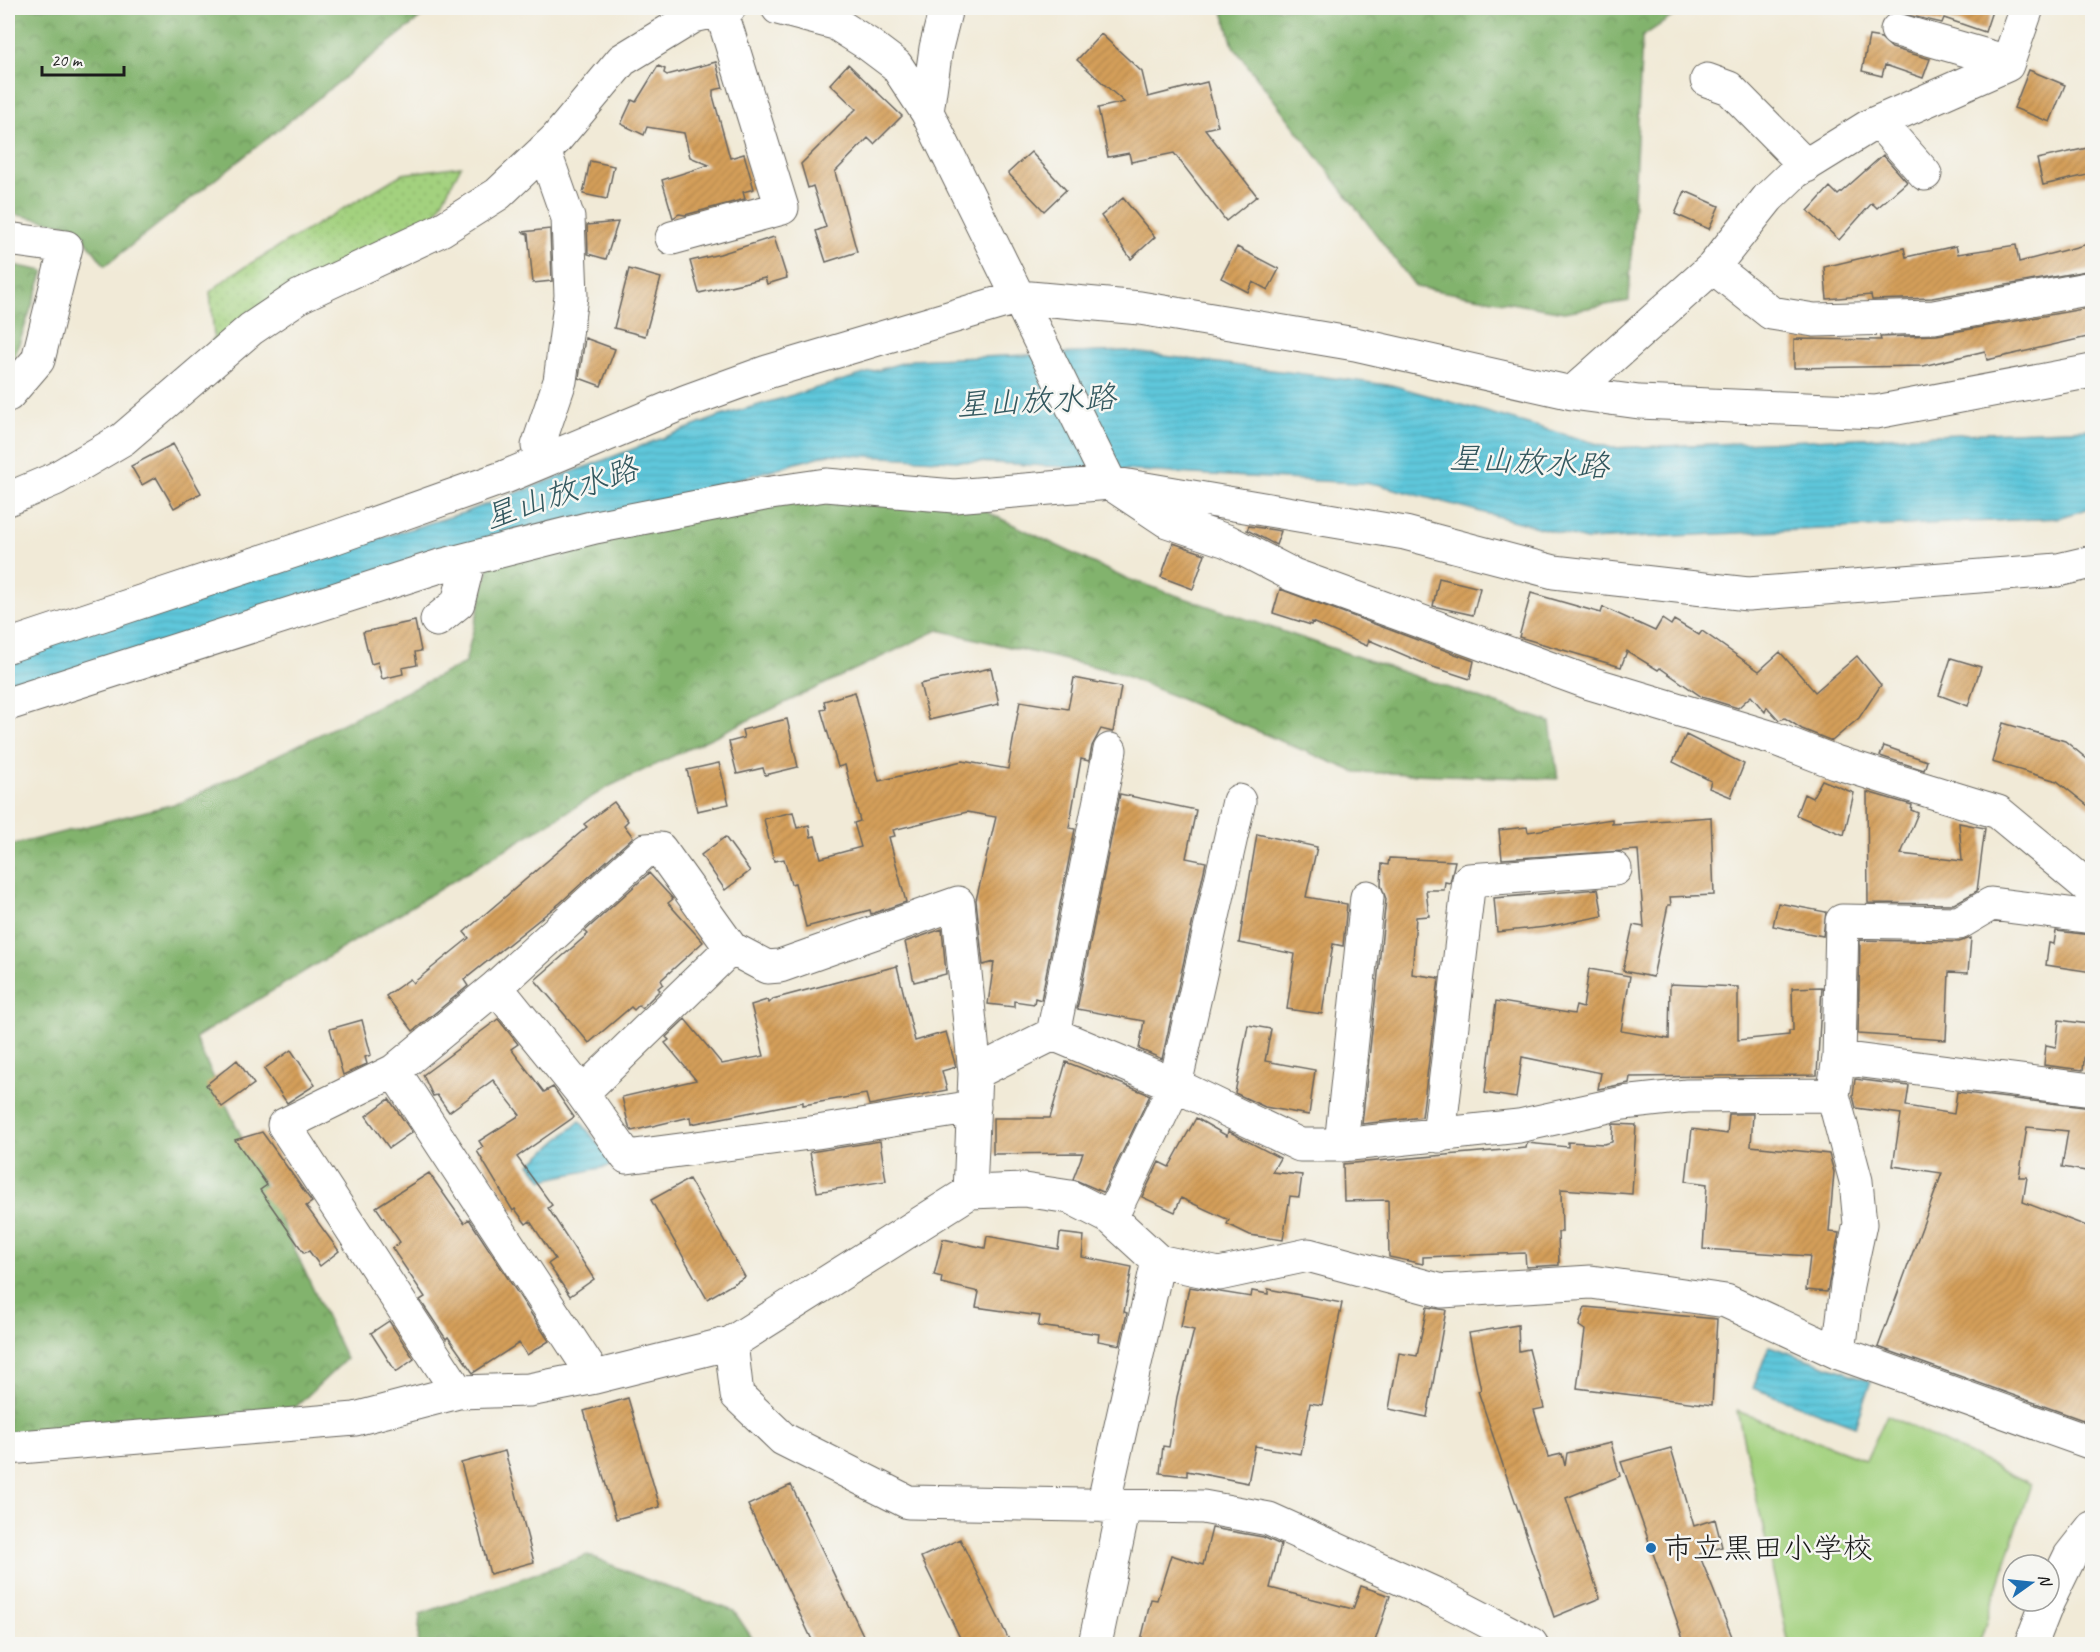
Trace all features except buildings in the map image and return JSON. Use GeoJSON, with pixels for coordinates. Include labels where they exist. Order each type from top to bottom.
{"type":"FeatureCollection","features":[{"type":"Feature","properties":{"kind":"street"},"geometry":{"type":"LineString","coordinates":[[778,8],[835,23],[896,65],[927,112],[1110,483],[1167,521],[1227,541],[1293,575],[1590,684],[1773,738],[1835,762],[1998,812],[2092,891]]}},
{"type":"Feature","properties":{"kind":"street"},"geometry":{"type":"LineString","coordinates":[[927,112],[936,48],[946,8]]}},
{"type":"Feature","properties":{"kind":"street"},"geometry":{"type":"LineString","coordinates":[[1572,393],[1713,267],[1768,198],[1806,166],[1879,122],[2008,63],[2026,8]]}},
{"type":"Feature","properties":{"kind":"street"},"geometry":{"type":"LineString","coordinates":[[8,499],[55,479],[123,439],[251,328],[300,296],[441,230],[498,194],[544,150],[622,60],[694,16],[725,9],[782,208],[672,238]]}},
{"type":"Feature","properties":{"kind":"street"},"geometry":{"type":"LineString","coordinates":[[1897,30],[2008,63]]}},
{"type":"Feature","properties":{"kind":"street"},"geometry":{"type":"LineString","coordinates":[[1707,80],[1729,88],[1806,166]]}},
{"type":"Feature","properties":{"kind":"street"},"geometry":{"type":"LineString","coordinates":[[1879,122],[1925,174]]}},
{"type":"Feature","properties":{"kind":"street"},"geometry":{"type":"LineString","coordinates":[[544,150],[568,218],[571,296],[560,381],[538,446],[544,460]]}},
{"type":"Feature","properties":{"kind":"street"},"geometry":{"type":"LineString","coordinates":[[8,239],[66,247],[38,360],[8,395]]}},
{"type":"Feature","properties":{"kind":"street"},"geometry":{"type":"LineString","coordinates":[[1713,267],[1771,313],[1814,320],[1934,317],[2092,288]]}},
{"type":"Feature","properties":{"kind":"street"},"geometry":{"type":"LineString","coordinates":[[8,646],[336,537],[544,460],[687,401],[767,372],[1019,297],[1140,308],[1355,344],[1572,393],[1639,402],[1876,412],[2092,371]]}},
{"type":"Feature","properties":{"kind":"street"},"geometry":{"type":"LineString","coordinates":[[8,704],[469,559],[595,527],[826,485],[954,496],[1110,483],[1405,533],[1554,572],[1748,594],[2058,570],[2092,562]]}},
{"type":"Feature","properties":{"kind":"street"},"geometry":{"type":"LineString","coordinates":[[437,620],[458,603],[469,559]]}},
{"type":"Feature","properties":{"kind":"street"},"geometry":{"type":"LineString","coordinates":[[1053,1034],[1110,750]]}},
{"type":"Feature","properties":{"kind":"street"},"geometry":{"type":"LineString","coordinates":[[1111,1218],[1175,1085],[1239,801]]}},
{"type":"Feature","properties":{"kind":"street"},"geometry":{"type":"LineString","coordinates":[[458,1392],[284,1125],[394,1071],[496,987],[646,850],[660,849],[731,948],[767,967],[780,966],[958,903],[975,1072],[970,1192]]}},
{"type":"Feature","properties":{"kind":"street"},"geometry":{"type":"LineString","coordinates":[[1439,1136],[1469,880],[1615,869]]}},
{"type":"Feature","properties":{"kind":"street"},"geometry":{"type":"LineString","coordinates":[[1341,1144],[1367,897]]}},
{"type":"Feature","properties":{"kind":"street"},"geometry":{"type":"LineString","coordinates":[[1839,1353],[1847,1285],[1860,1224],[1856,1181],[1833,1095],[1839,1058],[1842,921],[1959,923],[1991,904],[2092,917]]}},
{"type":"Feature","properties":{"kind":"street"},"geometry":{"type":"LineString","coordinates":[[582,1093],[731,948]]}},
{"type":"Feature","properties":{"kind":"street"},"geometry":{"type":"LineString","coordinates":[[496,987],[582,1093],[627,1157],[817,1132],[974,1107]]}},
{"type":"Feature","properties":{"kind":"street"},"geometry":{"type":"LineString","coordinates":[[975,1072],[1053,1034],[1175,1085],[1300,1145],[1439,1136],[1519,1126],[1623,1103],[1676,1097],[1833,1095]]}},
{"type":"Feature","properties":{"kind":"street"},"geometry":{"type":"LineString","coordinates":[[1839,1058],[2092,1090]]}},
{"type":"Feature","properties":{"kind":"street"},"geometry":{"type":"LineString","coordinates":[[394,1071],[595,1377]]}},
{"type":"Feature","properties":{"kind":"street"},"geometry":{"type":"LineString","coordinates":[[8,1448],[355,1419],[458,1392],[529,1390],[595,1377],[731,1343],[970,1192],[1024,1190],[1070,1197],[1111,1218],[1158,1261],[1219,1274],[1308,1255],[1442,1291],[1591,1282],[1726,1301],[1839,1353],[2092,1443]]}},
{"type":"Feature","properties":{"kind":"street"},"geometry":{"type":"LineString","coordinates":[[1095,1644],[1114,1507],[1158,1261]]}},
{"type":"Feature","properties":{"kind":"street"},"geometry":{"type":"LineString","coordinates":[[731,1343],[737,1395],[783,1439],[908,1502],[1203,1507],[1269,1519],[1434,1594],[1531,1644]]}},
{"type":"Feature","properties":{"kind":"street"},"geometry":{"type":"LineString","coordinates":[[2061,1574],[2070,1556],[2092,1528]]}},
{"type":"Feature","properties":{"kind":"street"},"geometry":{"type":"LineString","coordinates":[[2031,1644],[2043,1613]]}},
{"type":"Feature","properties":{"kind":"green space"},"geometry":{"type":"Polygon","coordinates":[[[8,8],[433,8],[105,266],[76,227],[8,213],[8,8]]]}},
{"type":"Feature","properties":{"kind":"green space"},"geometry":{"type":"Polygon","coordinates":[[[1222,8],[1685,8],[1642,37],[1629,301],[1564,312],[1416,287],[1233,46],[1222,8]]]}},
{"type":"Feature","properties":{"kind":"green space"},"geometry":{"type":"Polygon","coordinates":[[[461,166],[434,217],[206,353],[214,337],[210,292],[231,275],[402,174],[461,166]]]}},
{"type":"Feature","properties":{"kind":"green space"},"geometry":{"type":"Polygon","coordinates":[[[8,264],[44,271],[14,358],[8,366],[8,264]]]}},
{"type":"Feature","properties":{"kind":"green space"},"geometry":{"type":"Polygon","coordinates":[[[742,484],[954,496],[1122,577],[1550,722],[1558,779],[1355,772],[1116,672],[938,630],[608,787],[195,1038],[346,1359],[282,1420],[8,1437],[8,846],[182,802],[465,663],[495,542],[742,484]]]}},
{"type":"Feature","properties":{"kind":"green space"},"geometry":{"type":"Polygon","coordinates":[[[1737,1411],[1866,1460],[1887,1415],[2031,1484],[2009,1553],[2001,1553],[2001,1576],[1979,1644],[1789,1644],[1737,1411]]]}},
{"type":"Feature","properties":{"kind":"green space"},"geometry":{"type":"Polygon","coordinates":[[[588,1555],[637,1576],[734,1611],[756,1644],[418,1644],[420,1614],[588,1555]]]}},
{"type":"Feature","properties":{"kind":"water","name":"星山放水路"},"geometry":{"type":"Polygon","coordinates":[[[1126,351],[1395,386],[1612,448],[2092,429],[2092,507],[2059,518],[1586,540],[1376,484],[829,454],[589,520],[8,698],[8,651],[463,513],[721,416],[912,360],[1126,351]]]}},
{"type":"Feature","properties":{"kind":"water"},"geometry":{"type":"Polygon","coordinates":[[[580,1121],[615,1165],[543,1180],[530,1164],[580,1121]]]}},
{"type":"Feature","properties":{"kind":"water"},"geometry":{"type":"Polygon","coordinates":[[[1769,1346],[1871,1381],[1855,1426],[1753,1388],[1769,1346]]]}},
{"type":"Feature","properties":{"kind":"place","name":"市立黒田小学校"},"geometry":{"type":"Point","coordinates":[1651,1548]}}]}
